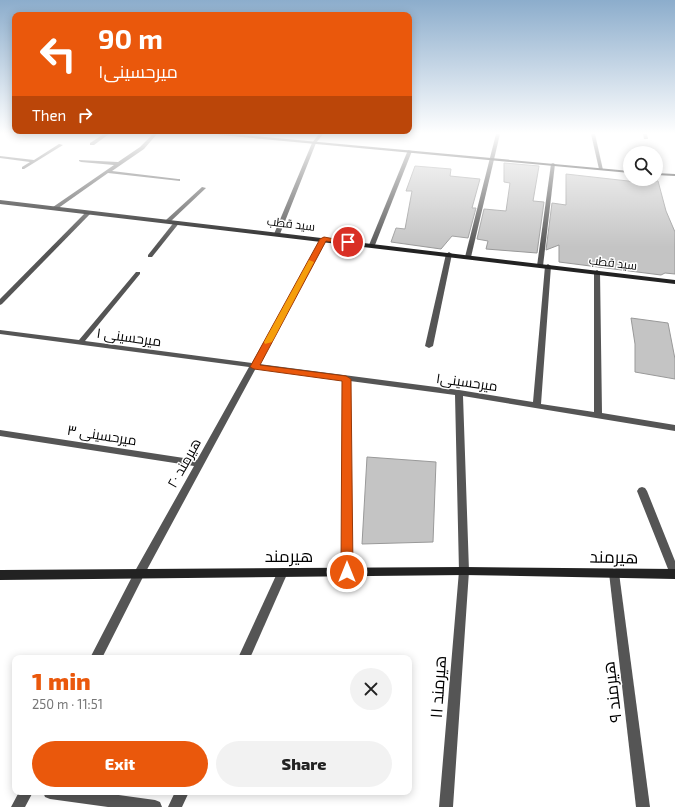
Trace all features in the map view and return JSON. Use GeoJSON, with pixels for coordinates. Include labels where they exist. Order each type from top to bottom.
{"type":"FeatureCollection","features":[{"type":"Feature","properties":{"kind":"street"},"geometry":{"type":"LineString","coordinates":[[55,208],[109,172],[178,180]]}},
{"type":"Feature","properties":{"kind":"street"},"geometry":{"type":"LineString","coordinates":[[277,234],[302,172]]}},
{"type":"Feature","properties":{"kind":"street"},"geometry":{"type":"LineString","coordinates":[[372,245],[402,172]]}},
{"type":"Feature","properties":{"kind":"street"},"geometry":{"type":"LineString","coordinates":[[468,257],[490,172]]}},
{"type":"Feature","properties":{"kind":"street"},"geometry":{"type":"LineString","coordinates":[[538,406],[547,203],[552,172]]}},
{"type":"Feature","properties":{"kind":"street"},"geometry":{"type":"LineString","coordinates":[[663,174],[675,175]]}},
{"type":"Feature","properties":{"kind":"street"},"geometry":{"type":"LineString","coordinates":[[168,221],[204,188]]}},
{"type":"Feature","properties":{"kind":"street","name":"سید قطب"},"geometry":{"type":"LineString","coordinates":[[0,202],[324,239],[675,282]]}},
{"type":"Feature","properties":{"kind":"street"},"geometry":{"type":"LineString","coordinates":[[0,303],[89,212]]}},
{"type":"Feature","properties":{"kind":"street"},"geometry":{"type":"LineString","coordinates":[[150,256],[177,222]]}},
{"type":"Feature","properties":{"kind":"street","name":"هیرمند ۲۰"},"geometry":{"type":"LineString","coordinates":[[98,655],[139,574],[324,239]]}},
{"type":"Feature","properties":{"kind":"street"},"geometry":{"type":"LineString","coordinates":[[429,346],[449,254]]}},
{"type":"Feature","properties":{"kind":"street"},"geometry":{"type":"LineString","coordinates":[[597,272],[598,416]]}},
{"type":"Feature","properties":{"kind":"street"},"geometry":{"type":"LineString","coordinates":[[80,343],[138,273]]}},
{"type":"Feature","properties":{"kind":"street","name":"میرحسینی ۱"},"geometry":{"type":"LineString","coordinates":[[0,332],[254,367]]}},
{"type":"Feature","properties":{"kind":"street","name":"میرحسینی۱"},"geometry":{"type":"LineString","coordinates":[[254,367],[459,393],[675,428]]}},
{"type":"Feature","properties":{"kind":"street"},"geometry":{"type":"LineString","coordinates":[[346,379],[347,572]]}},
{"type":"Feature","properties":{"kind":"street","name":"هیرمند ۱۱"},"geometry":{"type":"LineString","coordinates":[[446,807],[464,570],[459,393]]}},
{"type":"Feature","properties":{"kind":"street","name":"میرحسینی ۳"},"geometry":{"type":"LineString","coordinates":[[0,433],[200,464]]}},
{"type":"Feature","properties":{"kind":"street"},"geometry":{"type":"LineString","coordinates":[[642,491],[675,574]]}},
{"type":"Feature","properties":{"kind":"street","name":"هیرمند"},"geometry":{"type":"LineString","coordinates":[[0,575],[464,570],[675,574]]}},
{"type":"Feature","properties":{"kind":"street"},"geometry":{"type":"LineString","coordinates":[[245,655],[284,572]]}},
{"type":"Feature","properties":{"kind":"street","name":"هیرمند ۹"},"geometry":{"type":"LineString","coordinates":[[614,573],[643,807]]}},
{"type":"Feature","properties":{"kind":"street"},"geometry":{"type":"LineString","coordinates":[[18,807],[24,795]]}},
{"type":"Feature","properties":{"kind":"street"},"geometry":{"type":"LineString","coordinates":[[71,795],[155,807]]}},
{"type":"Feature","properties":{"kind":"street"},"geometry":{"type":"LineString","coordinates":[[175,807],[181,795]]}},
{"type":"Feature","properties":{"kind":"building"},"geometry":{"type":"Polygon","coordinates":[[[413,172],[451,172],[450,176],[480,179],[472,208],[476,208],[468,238],[452,236],[441,249],[391,242],[396,228],[405,229],[412,191],[406,191],[413,172]]]}},
{"type":"Feature","properties":{"kind":"building"},"geometry":{"type":"Polygon","coordinates":[[[504,172],[538,172],[533,201],[544,202],[537,253],[486,249],[488,241],[477,239],[484,209],[506,211],[510,183],[504,182],[504,172]]]}},
{"type":"Feature","properties":{"kind":"building"},"geometry":{"type":"Polygon","coordinates":[[[566,174],[623,180],[623,186],[659,186],[666,211],[675,232],[675,274],[665,273],[661,275],[559,262],[559,245],[546,250],[552,203],[566,205],[566,174]]]}},
{"type":"Feature","properties":{"kind":"building"},"geometry":{"type":"Polygon","coordinates":[[[631,318],[668,323],[675,359],[675,379],[635,372],[635,344],[631,318]]]}},
{"type":"Feature","properties":{"kind":"building"},"geometry":{"type":"Polygon","coordinates":[[[367,457],[436,462],[433,542],[362,544],[367,457]]]}},
{"type":"Feature","properties":{"kind":"slow traffic"},"geometry":{"type":"LineString","coordinates":[[268,342],[311,262]]}},
{"type":"Feature","properties":{"kind":"route"},"geometry":{"type":"LineString","coordinates":[[347,572],[346,379],[254,367],[324,239],[348,242]]}}]}
